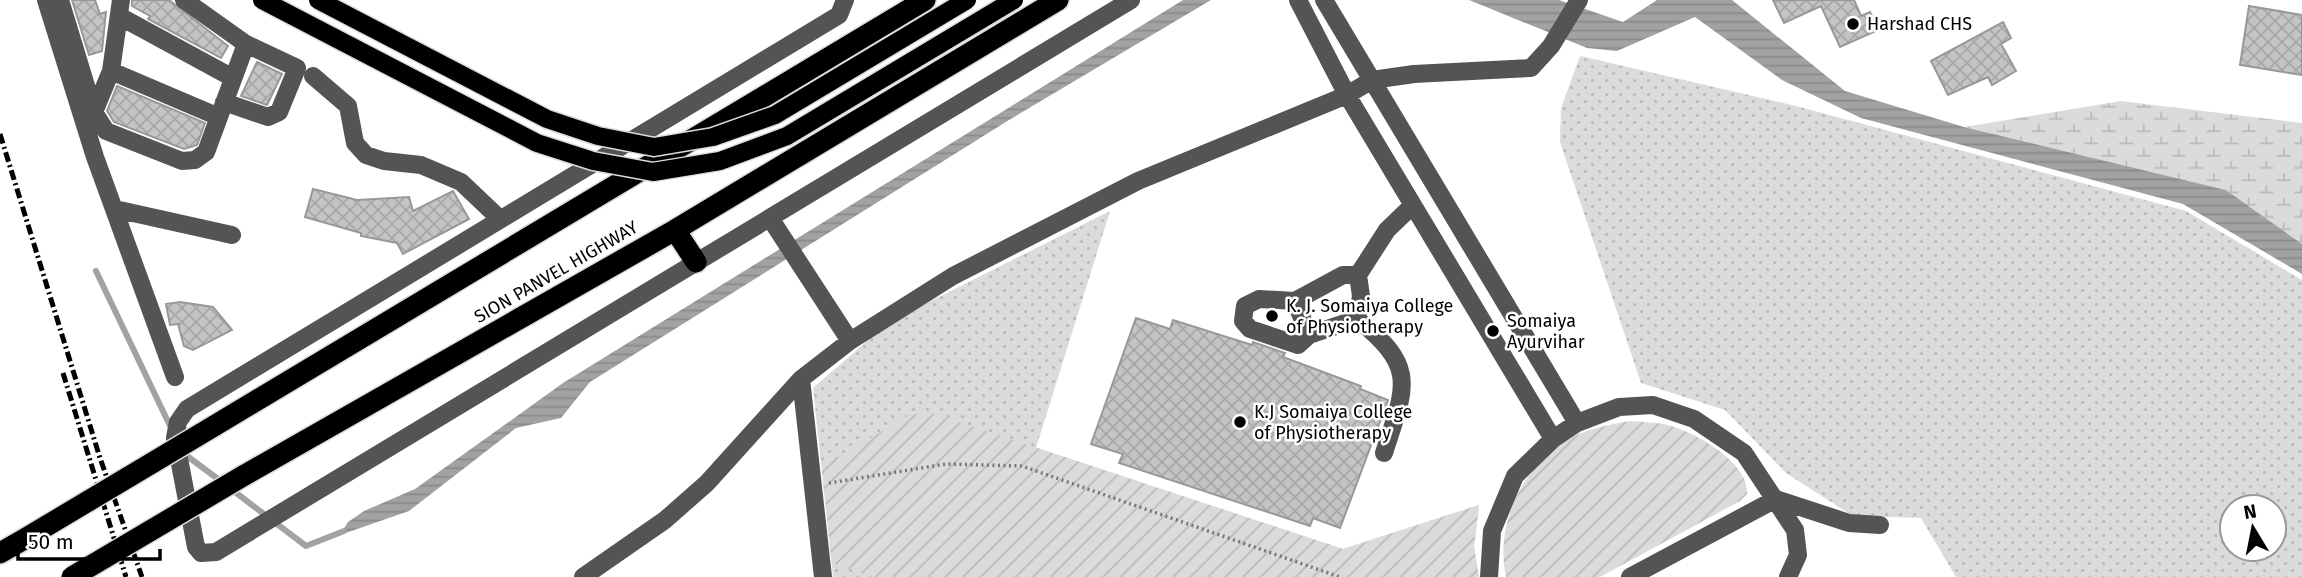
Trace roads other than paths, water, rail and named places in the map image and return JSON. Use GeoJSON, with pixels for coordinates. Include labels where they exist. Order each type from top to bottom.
{"type":"FeatureCollection","features":[{"type":"Feature","properties":{"kind":"highway"},"geometry":{"type":"LineString","coordinates":[[0,553],[925,0]]}},
{"type":"Feature","properties":{"kind":"highway","name":"SION PANVEL HIGHWAY"},"geometry":{"type":"LineString","coordinates":[[72,577],[243,476],[675,230],[1058,0]]}},
{"type":"Feature","properties":{"kind":"highway"},"geometry":{"type":"LineString","coordinates":[[675,230],[696,262]]}},
{"type":"Feature","properties":{"kind":"main road"},"geometry":{"type":"LineString","coordinates":[[262,0],[537,143],[593,161],[653,172],[720,162],[787,136],[1014,0]]}},
{"type":"Feature","properties":{"kind":"main road"},"geometry":{"type":"LineString","coordinates":[[318,0],[547,119],[598,136],[654,147],[713,137],[775,115],[967,0]]}},
{"type":"Feature","properties":{"kind":"street"},"geometry":{"type":"LineString","coordinates":[[46,0],[91,146],[175,377]]}},
{"type":"Feature","properties":{"kind":"street"},"geometry":{"type":"LineString","coordinates":[[60,0],[94,113],[106,131],[182,161],[195,160],[206,152],[246,44]]}},
{"type":"Feature","properties":{"kind":"street"},"geometry":{"type":"LineString","coordinates":[[111,71],[221,110],[268,117],[279,112],[298,72],[294,65],[246,44],[184,0]]}},
{"type":"Feature","properties":{"kind":"street"},"geometry":{"type":"LineString","coordinates":[[845,0],[839,15],[202,398],[176,430],[197,547],[201,553],[216,552],[1131,0]]}},
{"type":"Feature","properties":{"kind":"street"},"geometry":{"type":"LineString","coordinates":[[1298,0],[1347,95],[1553,439]]}},
{"type":"Feature","properties":{"kind":"street"},"geometry":{"type":"LineString","coordinates":[[1324,0],[1577,422]]}},
{"type":"Feature","properties":{"kind":"street"},"geometry":{"type":"LineString","coordinates":[[583,577],[664,520],[707,483],[801,379],[850,341],[953,276],[1138,181],[1347,95],[1372,80],[1414,74],[1531,68],[1557,36],[1576,4]]}},
{"type":"Feature","properties":{"kind":"street"},"geometry":{"type":"LineString","coordinates":[[94,113],[111,71],[120,8],[233,78]]}},
{"type":"Feature","properties":{"kind":"street"},"geometry":{"type":"LineString","coordinates":[[313,76],[348,106],[355,143],[366,155],[384,161],[421,165],[461,182],[500,219]]}},
{"type":"Feature","properties":{"kind":"street"},"geometry":{"type":"LineString","coordinates":[[1402,187],[1427,173]]}},
{"type":"Feature","properties":{"kind":"street"},"geometry":{"type":"LineString","coordinates":[[1357,320],[1362,296],[1358,275],[1387,230],[1416,210],[1443,199]]}},
{"type":"Feature","properties":{"kind":"street"},"geometry":{"type":"LineString","coordinates":[[115,209],[233,235]]}},
{"type":"Feature","properties":{"kind":"street"},"geometry":{"type":"LineString","coordinates":[[770,218],[850,341]]}},
{"type":"Feature","properties":{"kind":"street"},"geometry":{"type":"LineString","coordinates":[[1357,320],[1309,335],[1298,345],[1250,329],[1243,321],[1245,306],[1259,299],[1295,301],[1343,275],[1358,275]]}},
{"type":"Feature","properties":{"kind":"street"},"geometry":{"type":"LineString","coordinates":[[1295,301],[1309,335]]}},
{"type":"Feature","properties":{"kind":"street"},"geometry":{"type":"LineString","coordinates":[[1357,320],[1394,354],[1401,372],[1404,391],[1384,453]]}},
{"type":"Feature","properties":{"kind":"street"},"geometry":{"type":"LineString","coordinates":[[801,379],[823,577]]}},
{"type":"Feature","properties":{"kind":"street"},"geometry":{"type":"LineString","coordinates":[[1489,577],[1492,531],[1515,476],[1553,439],[1577,422],[1619,407],[1653,405],[1694,419],[1744,453],[1795,530],[1798,555],[1788,577]]}},
{"type":"Feature","properties":{"kind":"street"},"geometry":{"type":"LineString","coordinates":[[1630,577],[1776,499],[1849,523],[1880,525]]}},
{"type":"Feature","properties":{"kind":"waterway"},"geometry":{"type":"LineString","coordinates":[[96,271],[172,430]]}},
{"type":"Feature","properties":{"kind":"waterway"},"geometry":{"type":"LineString","coordinates":[[183,453],[222,482]]}},
{"type":"Feature","properties":{"kind":"waterway"},"geometry":{"type":"LineString","coordinates":[[231,489],[306,546],[344,531]]}},
{"type":"Feature","properties":{"kind":"railway"},"geometry":{"type":"LineString","coordinates":[[0,134],[100,458],[142,577]]}},
{"type":"Feature","properties":{"kind":"railway"},"geometry":{"type":"LineString","coordinates":[[63,373],[126,577]]}},
{"type":"Feature","properties":{"kind":"place","name":"Harshad CHS"},"geometry":{"type":"Point","coordinates":[1853,24]}},
{"type":"Feature","properties":{"kind":"place","name":"K. J. Somaiya College of Physiotherapy"},"geometry":{"type":"Point","coordinates":[1272,316]}},
{"type":"Feature","properties":{"kind":"place","name":"Somaiya Ayurvihar"},"geometry":{"type":"Point","coordinates":[1493,331]}},
{"type":"Feature","properties":{"kind":"place","name":"K.J Somaiya College of Physiotherapy"},"geometry":{"type":"Point","coordinates":[1240,422]}}]}
